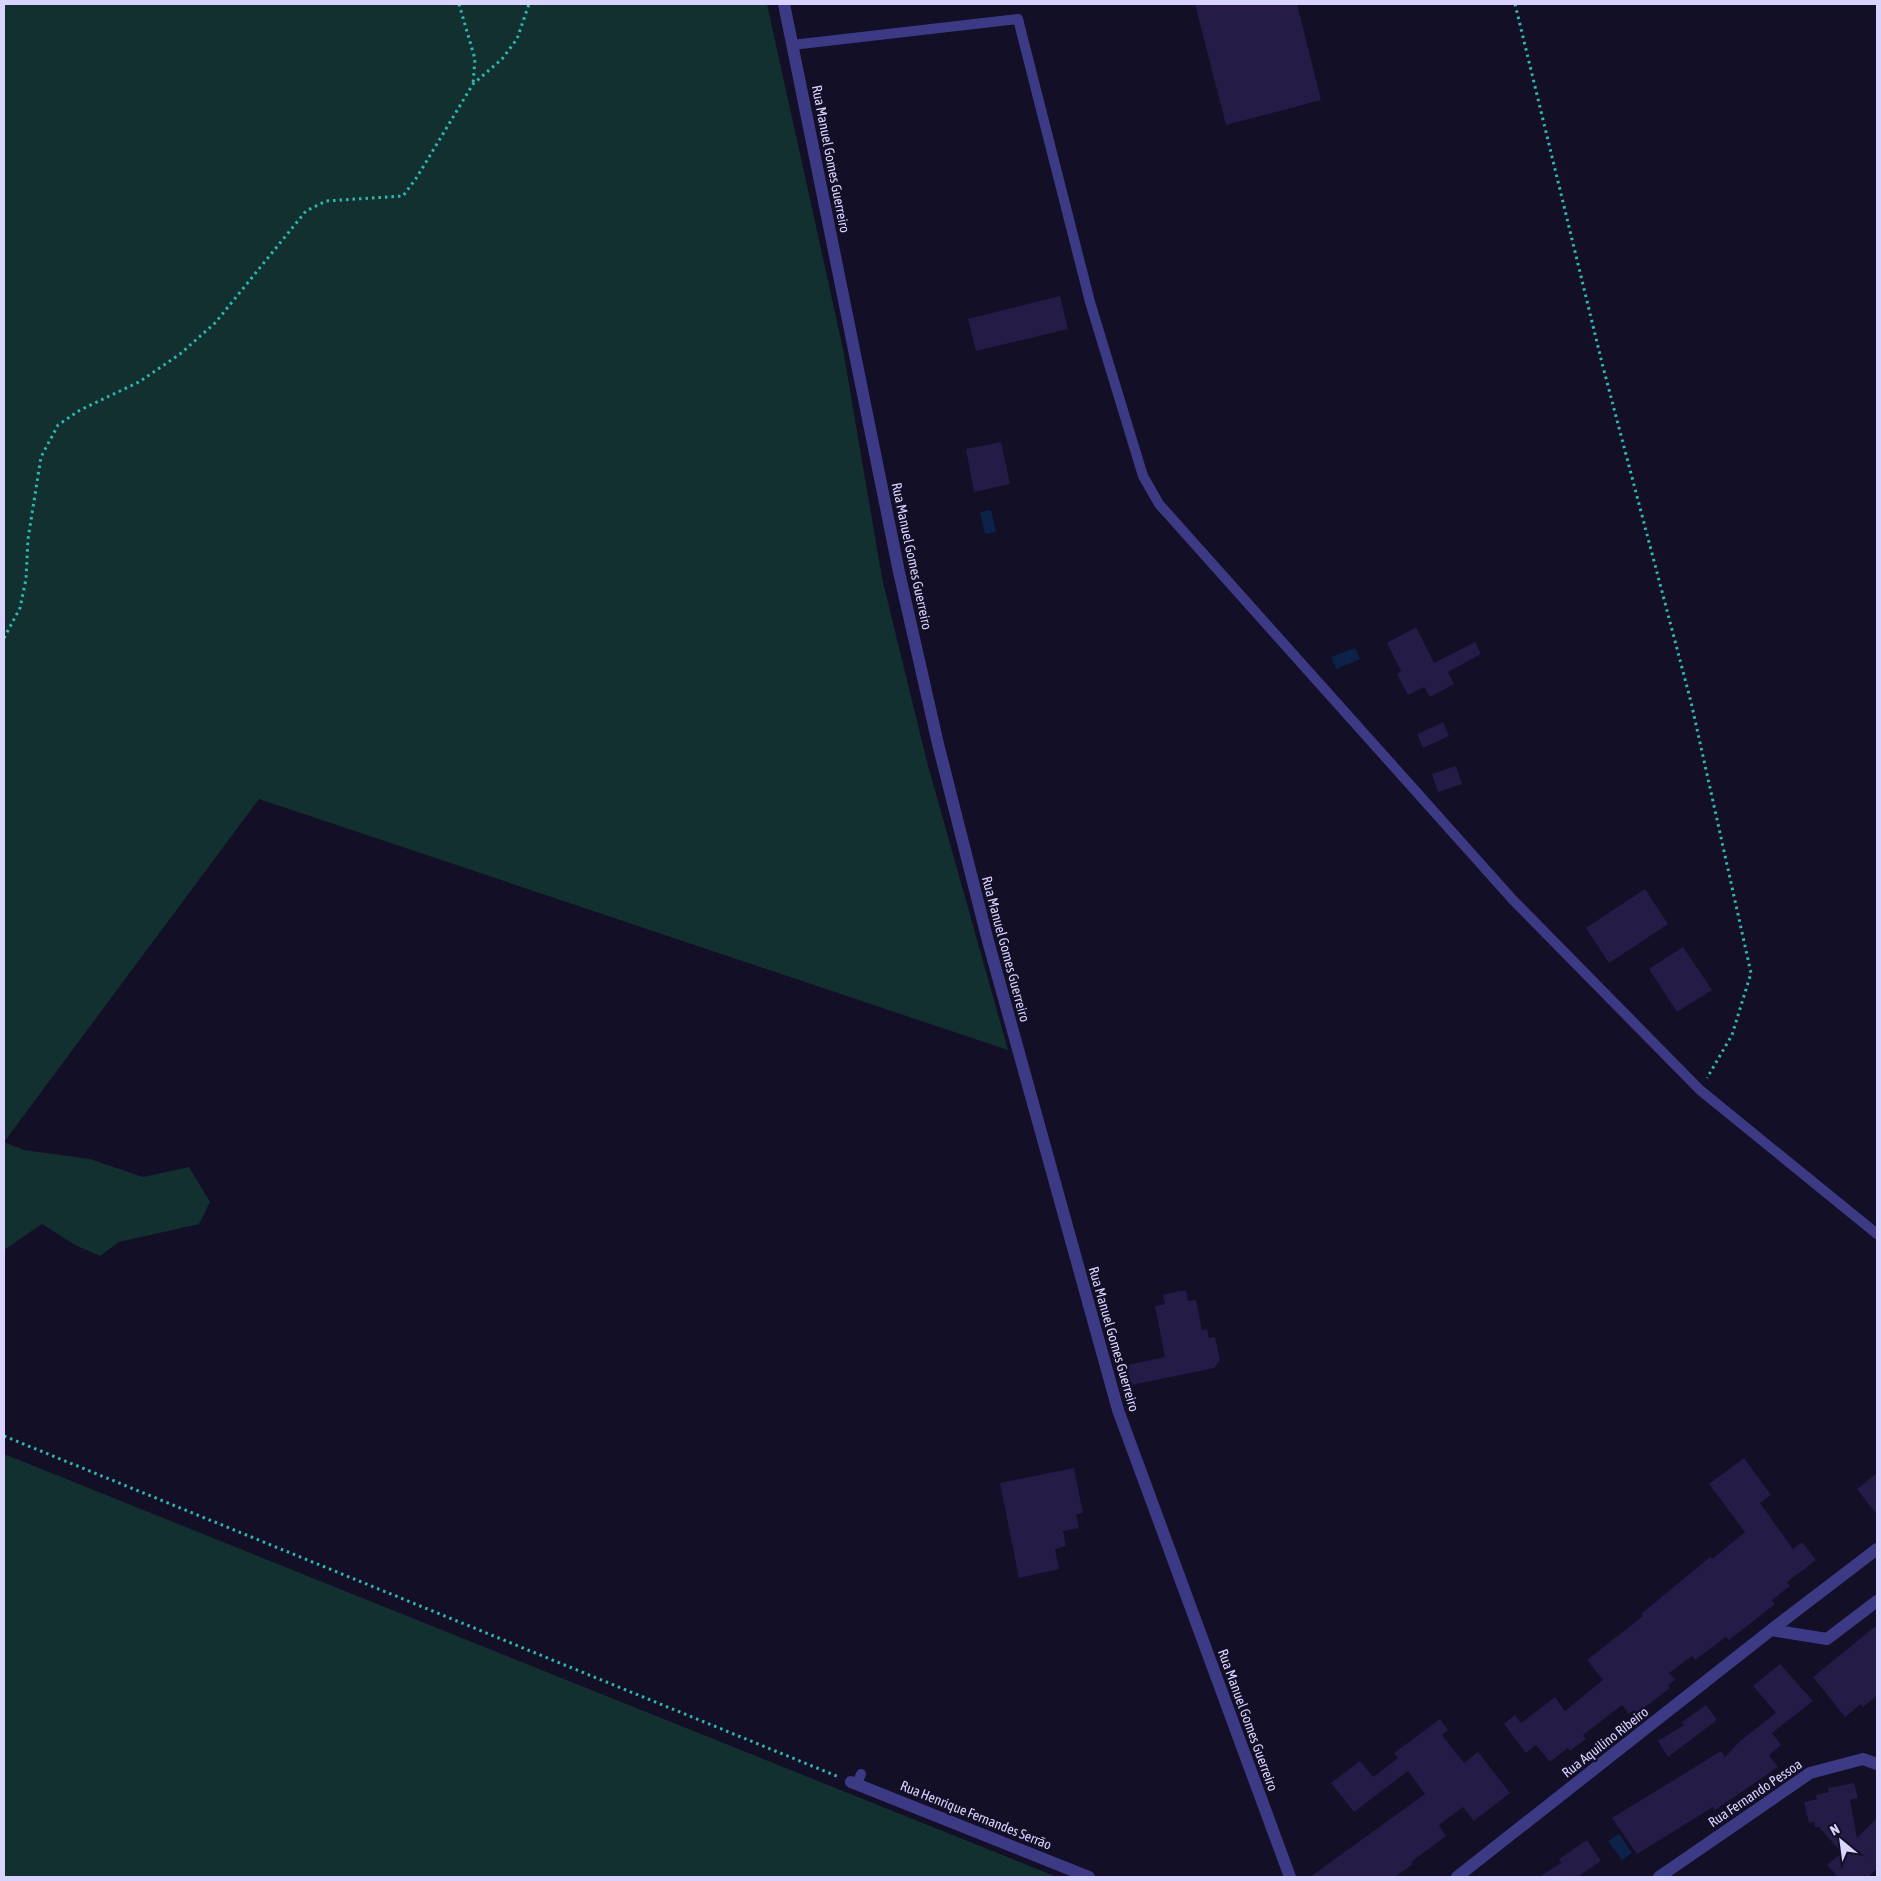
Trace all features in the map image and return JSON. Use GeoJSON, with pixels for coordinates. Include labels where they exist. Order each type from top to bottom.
{"type":"FeatureCollection","features":[{"type":"Feature","properties":{"kind":"street","name":"Rua Manuel Gomes Guerreiro"},"geometry":{"type":"LineString","coordinates":[[784,4],[899,572],[938,744],[988,941],[1118,1410],[1290,1877]]}},
{"type":"Feature","properties":{"kind":"street","name":"Rua Aquilino Ribeiro"},"geometry":{"type":"LineString","coordinates":[[1457,1877],[1771,1630],[1877,1550]]}},
{"type":"Feature","properties":{"kind":"street"},"geometry":{"type":"LineString","coordinates":[[1771,1630],[1827,1638],[1877,1601]]}},
{"type":"Feature","properties":{"kind":"street","name":"Rua Fernando Pessoa"},"geometry":{"type":"LineString","coordinates":[[1659,1877],[1810,1773],[1863,1759],[1877,1764]]}},
{"type":"Feature","properties":{"kind":"street","name":"Rua Henrique Fernandes Serrão"},"geometry":{"type":"LineString","coordinates":[[856,1780],[1089,1877]]}},
{"type":"Feature","properties":{"kind":"lane"},"geometry":{"type":"LineString","coordinates":[[792,45],[1018,19],[1090,302],[1143,476],[1159,504],[1513,900],[1700,1090],[1877,1234]]}},
{"type":"Feature","properties":{"kind":"path"},"geometry":{"type":"LineString","coordinates":[[460,4],[474,59],[473,84]]}},
{"type":"Feature","properties":{"kind":"path"},"geometry":{"type":"LineString","coordinates":[[4,638],[20,608],[26,579],[28,539],[41,457],[58,425],[80,410],[139,382],[180,354],[216,323],[306,211],[326,201],[403,196],[417,177],[473,84],[502,59],[518,40],[529,4]]}},
{"type":"Feature","properties":{"kind":"path"},"geometry":{"type":"LineString","coordinates":[[1515,4],[1602,363],[1691,702],[1751,973],[1732,1035],[1700,1090]]}},
{"type":"Feature","properties":{"kind":"path"},"geometry":{"type":"LineString","coordinates":[[4,1436],[856,1780]]}},
{"type":"Feature","properties":{"kind":"green space"},"geometry":{"type":"Polygon","coordinates":[[[4,4],[767,4],[843,349],[882,578],[927,762],[1008,1050],[259,799],[4,1142],[4,4]]]}},
{"type":"Feature","properties":{"kind":"green space"},"geometry":{"type":"Polygon","coordinates":[[[4,1142],[24,1150],[90,1159],[143,1177],[189,1167],[210,1202],[199,1224],[119,1242],[100,1256],[75,1245],[42,1224],[4,1250],[4,1142]]]}},
{"type":"Feature","properties":{"kind":"green space"},"geometry":{"type":"Polygon","coordinates":[[[4,1454],[1057,1877],[4,1877],[4,1454]]]}},
{"type":"Feature","properties":{"kind":"water"},"geometry":{"type":"Polygon","coordinates":[[[991,510],[996,532],[985,534],[980,512],[991,510]]]}},
{"type":"Feature","properties":{"kind":"water"},"geometry":{"type":"Polygon","coordinates":[[[1355,648],[1360,659],[1336,669],[1331,657],[1355,648]]]}},
{"type":"Feature","properties":{"kind":"water"},"geometry":{"type":"Polygon","coordinates":[[[1619,1834],[1632,1853],[1622,1860],[1608,1841],[1619,1834]]]}},
{"type":"Feature","properties":{"kind":"building"},"geometry":{"type":"Polygon","coordinates":[[[1195,4],[1297,4],[1321,100],[1226,125],[1195,4]]]}},
{"type":"Feature","properties":{"kind":"building"},"geometry":{"type":"Polygon","coordinates":[[[1060,296],[1068,329],[976,351],[968,319],[1060,296]]]}},
{"type":"Feature","properties":{"kind":"building"},"geometry":{"type":"Polygon","coordinates":[[[1001,442],[1010,484],[974,492],[966,449],[1001,442]]]}},
{"type":"Feature","properties":{"kind":"building"},"geometry":{"type":"Polygon","coordinates":[[[1416,627],[1434,663],[1475,642],[1481,654],[1448,672],[1454,684],[1430,697],[1424,687],[1408,695],[1397,674],[1401,671],[1387,643],[1416,627]]]}},
{"type":"Feature","properties":{"kind":"building"},"geometry":{"type":"Polygon","coordinates":[[[1443,722],[1449,736],[1423,748],[1417,734],[1443,722]]]}},
{"type":"Feature","properties":{"kind":"building"},"geometry":{"type":"Polygon","coordinates":[[[1456,766],[1462,784],[1438,792],[1432,774],[1456,766]]]}},
{"type":"Feature","properties":{"kind":"building"},"geometry":{"type":"Polygon","coordinates":[[[1645,889],[1668,924],[1609,963],[1586,928],[1645,889]]]}},
{"type":"Feature","properties":{"kind":"building"},"geometry":{"type":"Polygon","coordinates":[[[1683,947],[1712,990],[1677,1012],[1649,969],[1683,947]]]}},
{"type":"Feature","properties":{"kind":"building"},"geometry":{"type":"Polygon","coordinates":[[[1186,1291],[1188,1301],[1196,1300],[1202,1330],[1207,1329],[1209,1338],[1215,1337],[1220,1360],[1214,1368],[1122,1387],[1118,1367],[1165,1357],[1155,1306],[1165,1304],[1163,1295],[1186,1291]]]}},
{"type":"Feature","properties":{"kind":"building"},"geometry":{"type":"Polygon","coordinates":[[[1744,1458],[1771,1495],[1760,1503],[1793,1549],[1802,1542],[1816,1560],[1787,1582],[1790,1586],[1772,1600],[1775,1604],[1729,1640],[1726,1637],[1695,1660],[1692,1656],[1669,1673],[1675,1680],[1668,1685],[1670,1688],[1637,1713],[1634,1710],[1629,1714],[1622,1705],[1583,1735],[1586,1739],[1570,1751],[1568,1748],[1550,1762],[1536,1745],[1526,1753],[1504,1724],[1515,1715],[1521,1723],[1555,1697],[1565,1711],[1603,1680],[1587,1660],[1643,1616],[1641,1614],[1710,1557],[1712,1559],[1745,1532],[1709,1484],[1744,1458]]]}},
{"type":"Feature","properties":{"kind":"building"},"geometry":{"type":"Polygon","coordinates":[[[1074,1468],[1083,1513],[1076,1514],[1079,1528],[1063,1531],[1066,1546],[1055,1549],[1059,1569],[1019,1578],[1000,1483],[1074,1468]]]}},
{"type":"Feature","properties":{"kind":"building"},"geometry":{"type":"Polygon","coordinates":[[[1877,1473],[1877,1515],[1857,1489],[1877,1473]]]}},
{"type":"Feature","properties":{"kind":"building"},"geometry":{"type":"Polygon","coordinates":[[[1877,1625],[1877,1696],[1863,1707],[1861,1704],[1845,1717],[1813,1677],[1877,1625]]]}},
{"type":"Feature","properties":{"kind":"building"},"geometry":{"type":"Polygon","coordinates":[[[1780,1664],[1813,1701],[1772,1733],[1781,1745],[1769,1755],[1778,1767],[1715,1810],[1713,1807],[1637,1854],[1612,1818],[1721,1751],[1725,1757],[1740,1741],[1776,1713],[1753,1686],[1780,1664]]]}},
{"type":"Feature","properties":{"kind":"building"},"geometry":{"type":"Polygon","coordinates":[[[1706,1705],[1717,1720],[1668,1757],[1658,1741],[1684,1725],[1682,1722],[1706,1705]]]}},
{"type":"Feature","properties":{"kind":"building"},"geometry":{"type":"Polygon","coordinates":[[[1440,1719],[1448,1730],[1442,1735],[1464,1763],[1478,1752],[1510,1793],[1474,1821],[1463,1807],[1439,1825],[1446,1836],[1411,1862],[1413,1864],[1395,1877],[1310,1877],[1425,1794],[1408,1771],[1354,1812],[1331,1783],[1360,1761],[1373,1777],[1398,1758],[1394,1753],[1440,1719]]]}},
{"type":"Feature","properties":{"kind":"building"},"geometry":{"type":"Polygon","coordinates":[[[1854,1783],[1858,1798],[1850,1800],[1857,1838],[1877,1818],[1877,1869],[1868,1877],[1838,1877],[1827,1865],[1842,1853],[1819,1827],[1815,1827],[1814,1822],[1809,1823],[1804,1802],[1817,1799],[1816,1795],[1829,1792],[1828,1788],[1854,1783]]]}},
{"type":"Feature","properties":{"kind":"building"},"geometry":{"type":"Polygon","coordinates":[[[1587,1840],[1601,1861],[1577,1877],[1539,1877],[1561,1863],[1559,1859],[1587,1840]]]}}]}
